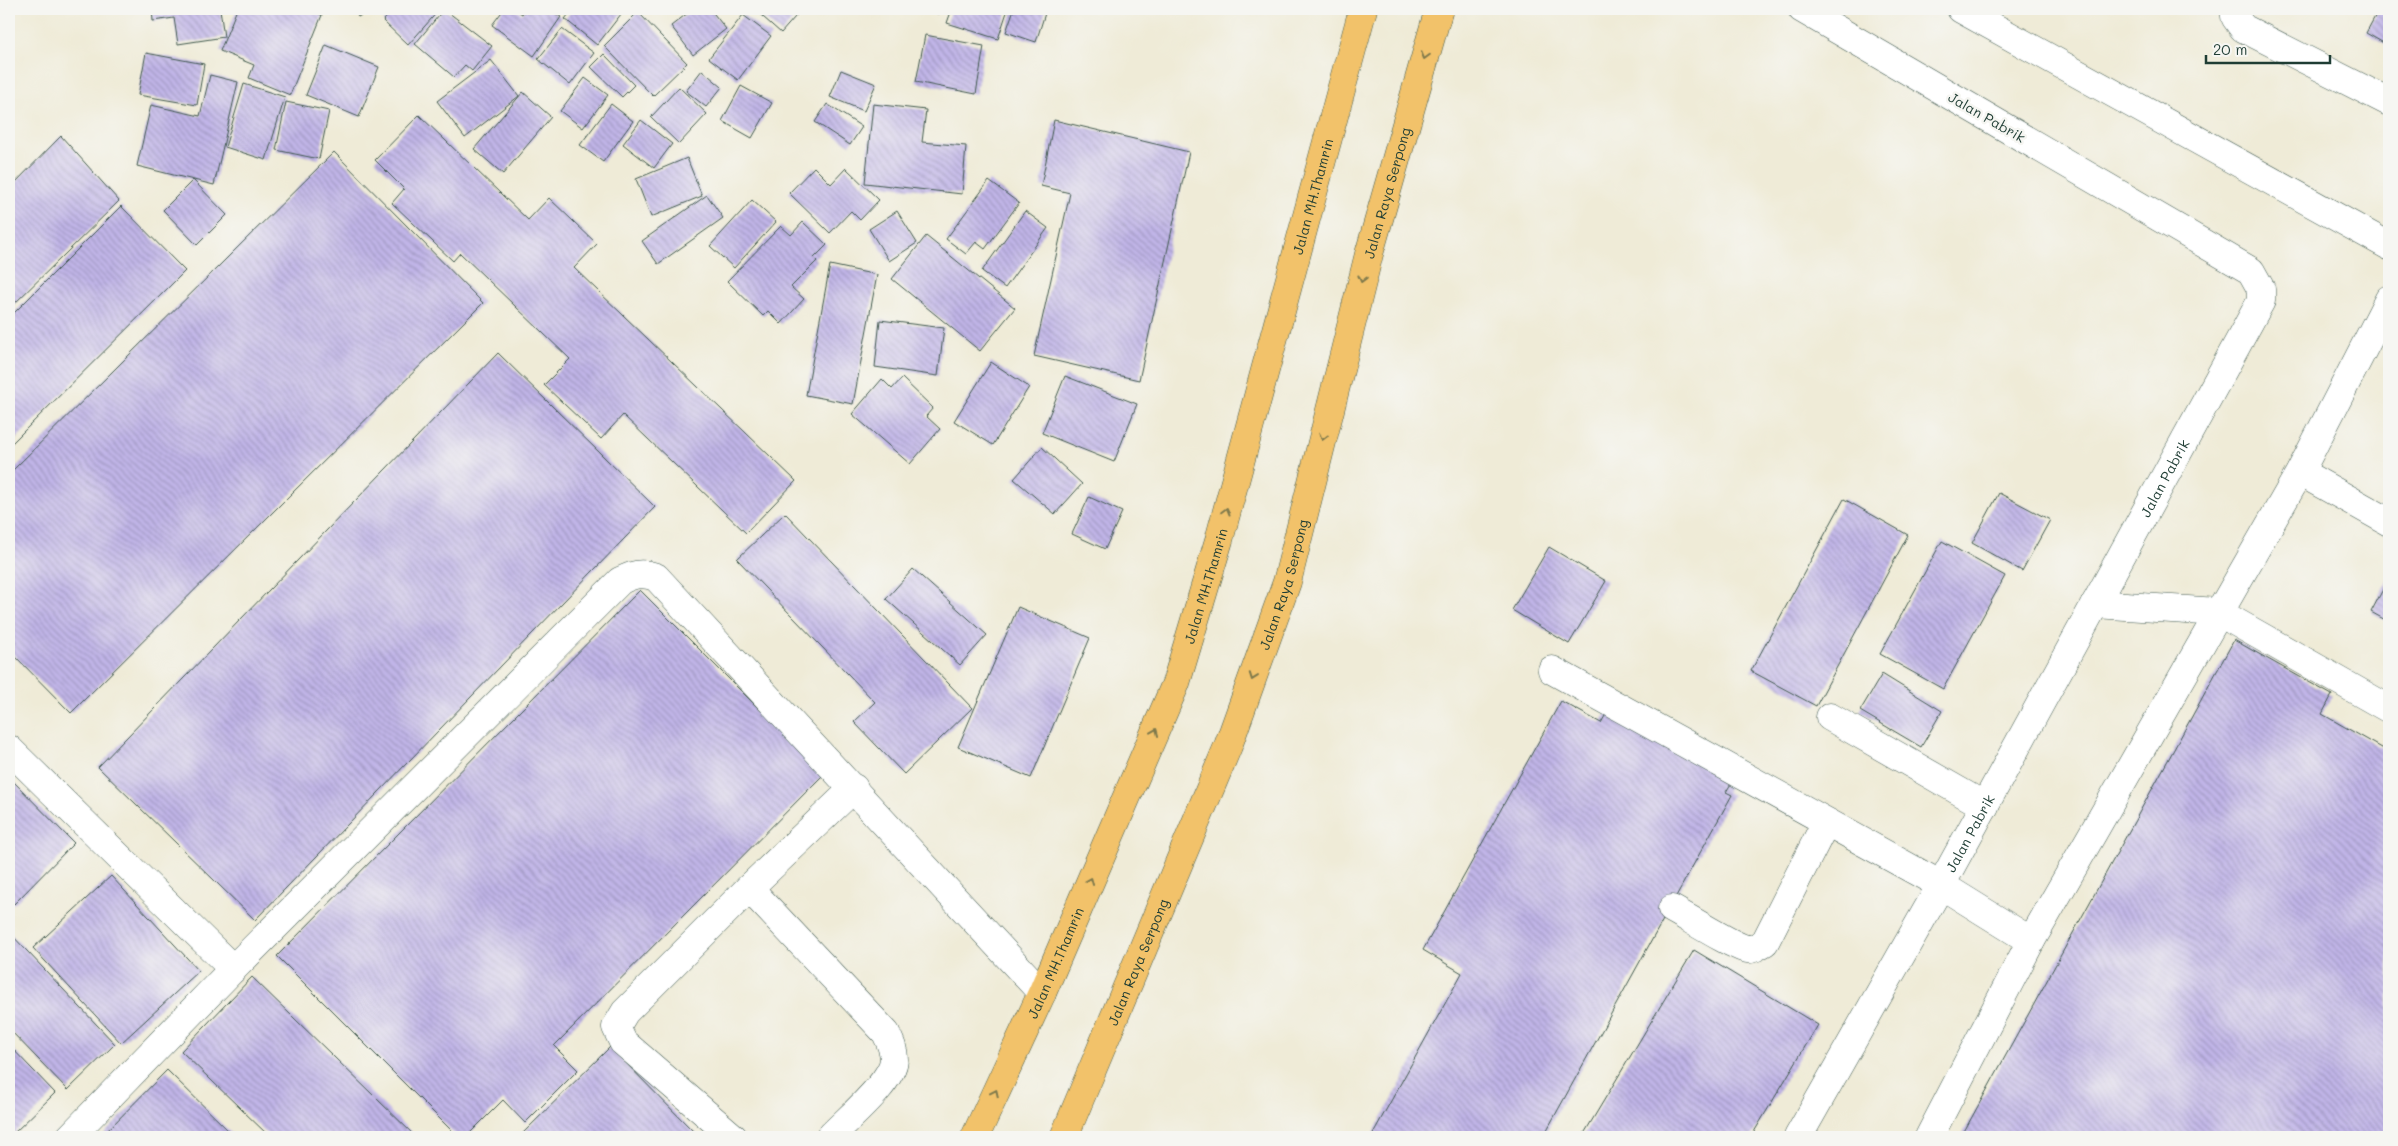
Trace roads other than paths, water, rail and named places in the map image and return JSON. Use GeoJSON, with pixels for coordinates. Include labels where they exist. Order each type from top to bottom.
{"type":"FeatureCollection","features":[{"type":"Feature","properties":{"kind":"main road","name":"Jalan MH.Thamrin"},"geometry":{"type":"LineString","coordinates":[[975,1137],[1042,993],[1176,683],[1219,540],[1363,9]]}},
{"type":"Feature","properties":{"kind":"main road","name":"Jalan Raya Serpong"},"geometry":{"type":"LineString","coordinates":[[1064,1137],[1228,746],[1287,582],[1369,254],[1438,9]]}},
{"type":"Feature","properties":{"kind":"lane","name":"Jalan Pabrik"},"geometry":{"type":"LineString","coordinates":[[1798,1137],[1941,886],[2261,301],[2261,289],[2251,271],[1802,9]]}},
{"type":"Feature","properties":{"kind":"lane"},"geometry":{"type":"LineString","coordinates":[[1961,9],[2389,246]]}},
{"type":"Feature","properties":{"kind":"lane"},"geometry":{"type":"LineString","coordinates":[[2235,9],[2235,17],[2243,28],[2389,102]]}},
{"type":"Feature","properties":{"kind":"lane"},"geometry":{"type":"LineString","coordinates":[[1929,1137],[2031,941],[2300,472],[2389,299]]}},
{"type":"Feature","properties":{"kind":"lane"},"geometry":{"type":"LineString","coordinates":[[2300,472],[2389,522]]}},
{"type":"Feature","properties":{"kind":"lane"},"geometry":{"type":"LineString","coordinates":[[70,1137],[233,969],[620,581],[635,573],[644,573],[656,577],[854,788],[1042,993]]}},
{"type":"Feature","properties":{"kind":"lane"},"geometry":{"type":"LineString","coordinates":[[2095,604],[2218,612],[2389,709]]}},
{"type":"Feature","properties":{"kind":"lane"},"geometry":{"type":"LineString","coordinates":[[1552,670],[1941,886],[2031,941]]}},
{"type":"Feature","properties":{"kind":"lane"},"geometry":{"type":"LineString","coordinates":[[1830,717],[1985,806]]}},
{"type":"Feature","properties":{"kind":"lane"},"geometry":{"type":"LineString","coordinates":[[9,749],[233,969]]}},
{"type":"Feature","properties":{"kind":"lane"},"geometry":{"type":"LineString","coordinates":[[733,1137],[623,1042],[616,1026],[624,1012],[749,888],[854,788]]}},
{"type":"Feature","properties":{"kind":"lane"},"geometry":{"type":"LineString","coordinates":[[1672,909],[1736,944],[1747,949],[1756,948],[1765,942],[1826,822]]}},
{"type":"Feature","properties":{"kind":"lane"},"geometry":{"type":"LineString","coordinates":[[749,888],[886,1033],[892,1046],[894,1060],[887,1077],[830,1137]]}}]}
